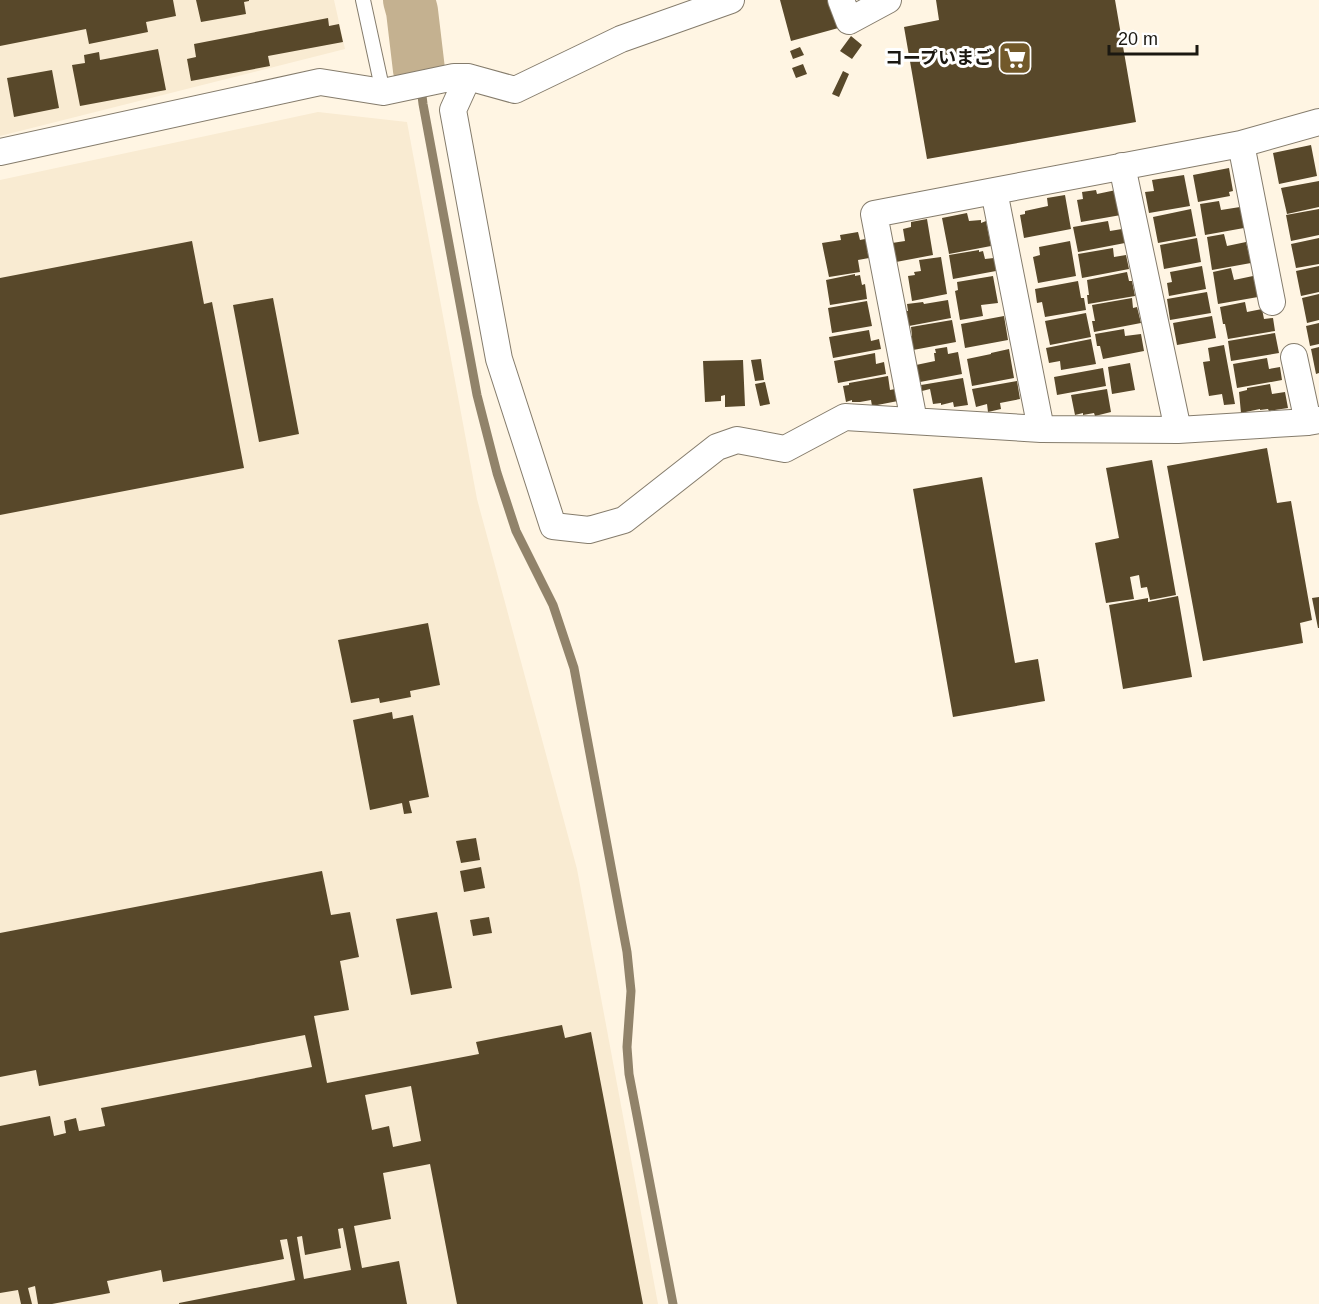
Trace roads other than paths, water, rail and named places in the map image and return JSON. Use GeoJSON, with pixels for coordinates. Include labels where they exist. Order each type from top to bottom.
{"type":"FeatureCollection","features":[{"type":"Feature","properties":{"kind":"street"},"geometry":{"type":"LineString","coordinates":[[0,152],[320,82],[389,91],[461,77],[515,90],[621,39],[731,0]]}},
{"type":"Feature","properties":{"kind":"street"},"geometry":{"type":"LineString","coordinates":[[841,0],[849,21],[888,0]]}},
{"type":"Feature","properties":{"kind":"street"},"geometry":{"type":"LineString","coordinates":[[461,77],[453,110],[497,347],[553,526],[589,530],[624,520],[717,447],[737,440],[785,448],[845,417],[1041,429],[1178,430],[1313,421],[1294,357]]}},
{"type":"Feature","properties":{"kind":"street"},"geometry":{"type":"LineString","coordinates":[[914,421],[874,214],[1241,144],[1319,122]]}},
{"type":"Feature","properties":{"kind":"street"},"geometry":{"type":"LineString","coordinates":[[1241,144],[1272,302]]}},
{"type":"Feature","properties":{"kind":"street"},"geometry":{"type":"LineString","coordinates":[[1122,166],[1178,430]]}},
{"type":"Feature","properties":{"kind":"street"},"geometry":{"type":"LineString","coordinates":[[994,191],[1041,429]]}},
{"type":"Feature","properties":{"kind":"lane"},"geometry":{"type":"LineString","coordinates":[[363,0],[389,91]]}},
{"type":"Feature","properties":{"kind":"waterway"},"geometry":{"type":"LineString","coordinates":[[409,0],[419,70]]}},
{"type":"Feature","properties":{"kind":"waterway"},"geometry":{"type":"LineString","coordinates":[[419,70],[423,104],[477,395],[497,473],[516,531],[553,605],[574,668],[627,952],[631,991],[627,1047],[629,1074],[673,1304]]}},
{"type":"Feature","properties":{"kind":"place","name":"コープいまご"},"geometry":{"type":"Point","coordinates":[1015,58]}}]}
